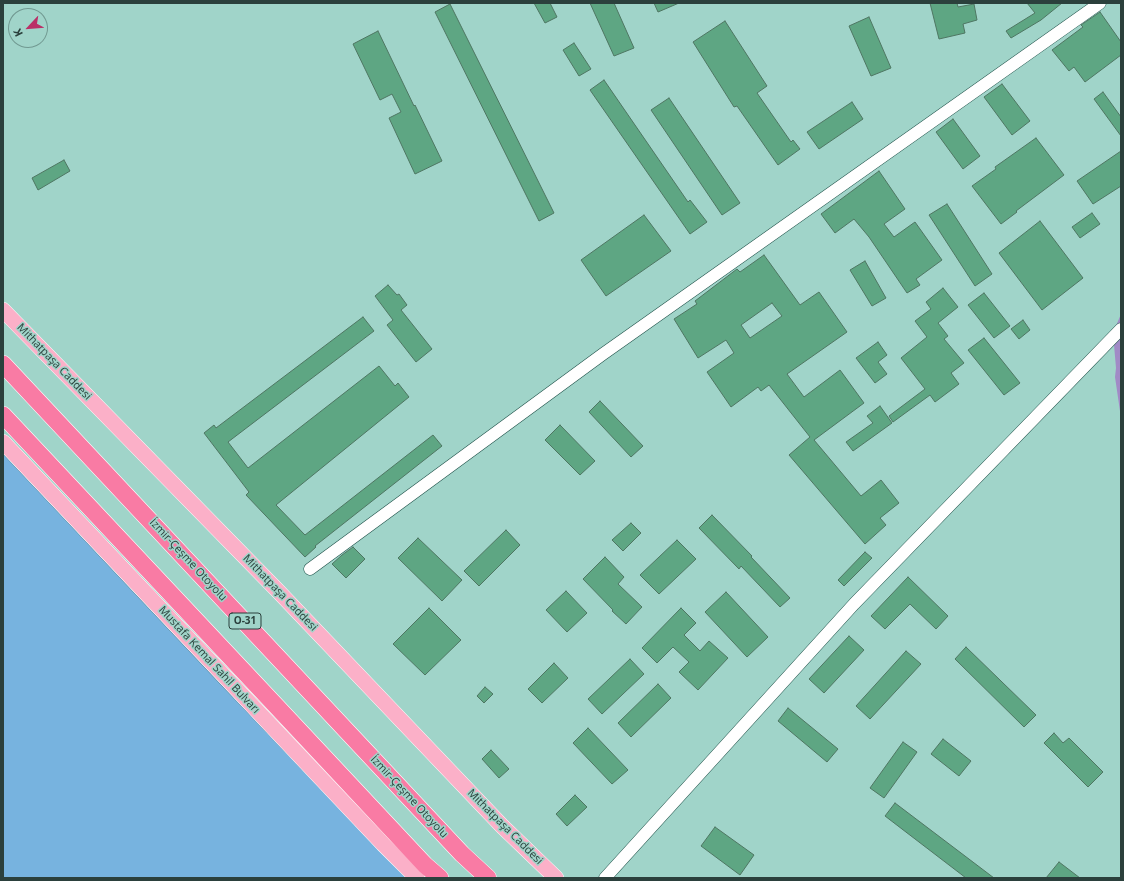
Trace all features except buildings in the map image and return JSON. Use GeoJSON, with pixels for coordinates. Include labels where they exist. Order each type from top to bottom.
{"type":"FeatureCollection","features":[{"type":"Feature","properties":{"kind":"highway","name":"İzmir-Çeşme Otoyolu"},"geometry":{"type":"LineString","coordinates":[[3,364],[462,854],[488,878]]}},
{"type":"Feature","properties":{"kind":"highway"},"geometry":{"type":"LineString","coordinates":[[3,415],[425,865],[440,878]]}},
{"type":"Feature","properties":{"kind":"main road","name":"Mithatpaşa Caddesi"},"geometry":{"type":"LineString","coordinates":[[3,310],[278,591],[502,826],[556,878]]}},
{"type":"Feature","properties":{"kind":"main road","name":"Mustafa Kemal Sahil Bulvarı"},"geometry":{"type":"LineString","coordinates":[[3,442],[383,844],[417,878]]}},
{"type":"Feature","properties":{"kind":"lane"},"geometry":{"type":"LineString","coordinates":[[310,569],[610,350],[1100,3]]}},
{"type":"Feature","properties":{"kind":"lane"},"geometry":{"type":"LineString","coordinates":[[605,878],[854,604],[1121,329]]}},
{"type":"Feature","properties":{"kind":"shaded area"},"geometry":{"type":"Polygon","coordinates":[[[1121,314],[1121,418],[1115,377],[1116,368],[1113,333],[1121,314]]]}},
{"type":"Feature","properties":{"kind":"water"},"geometry":{"type":"Polygon","coordinates":[[[3,454],[223,687],[406,878],[3,878],[3,454]]]}}]}
